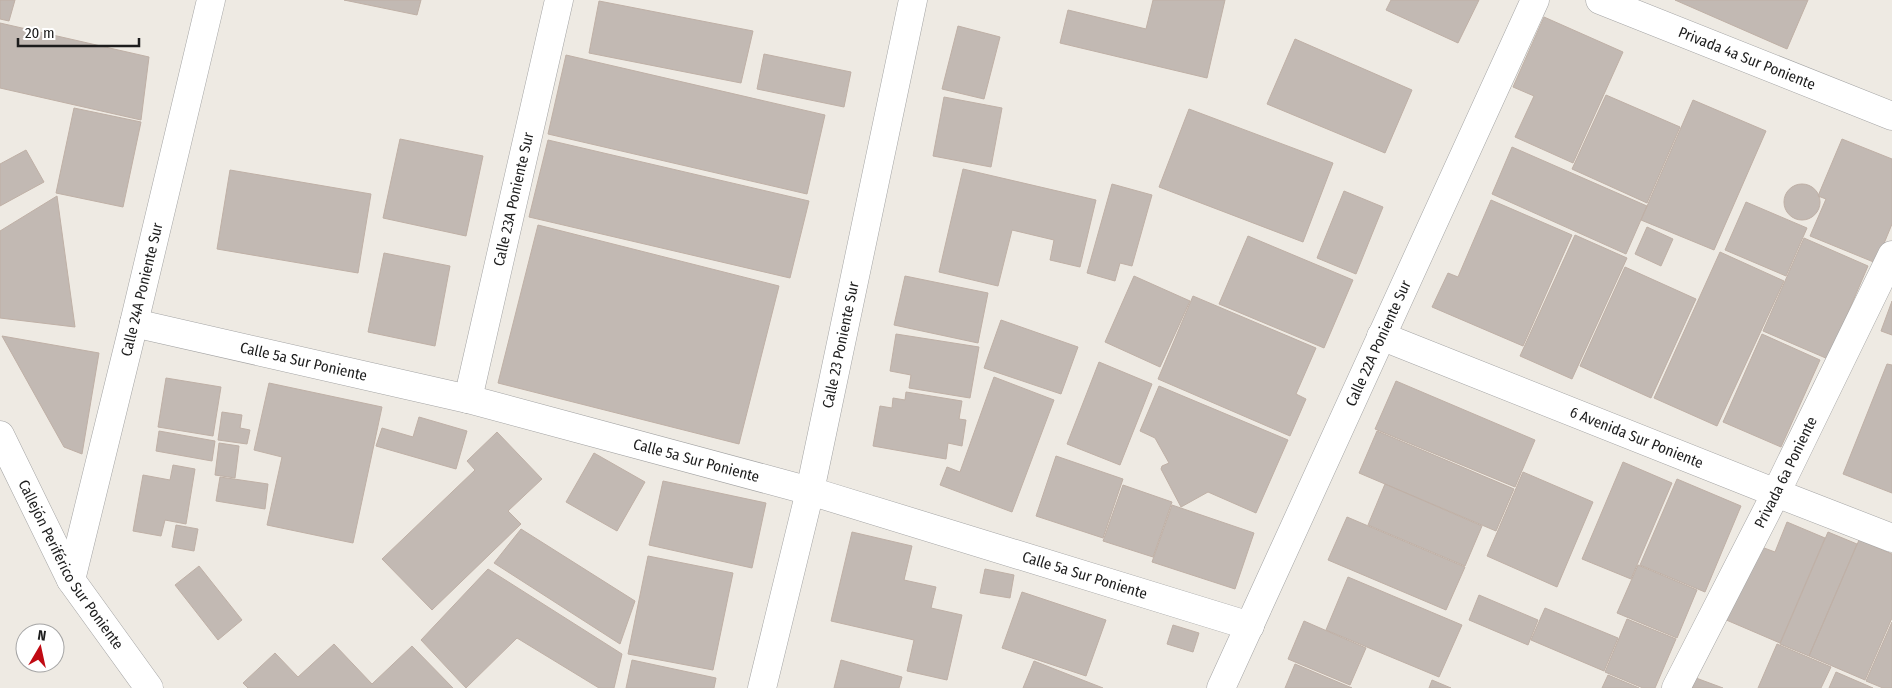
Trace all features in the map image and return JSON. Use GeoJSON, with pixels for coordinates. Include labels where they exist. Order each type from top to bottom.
{"type":"FeatureCollection","features":[{"type":"Feature","properties":{"kind":"street","name":"Calle 24A Poniente Sur"},"geometry":{"type":"LineString","coordinates":[[71,580],[210,0]]}},
{"type":"Feature","properties":{"kind":"street","name":"Calle 23A Poniente Sur"},"geometry":{"type":"LineString","coordinates":[[468,399],[559,0]]}},
{"type":"Feature","properties":{"kind":"street","name":"Calle 23 Poniente Sur"},"geometry":{"type":"LineString","coordinates":[[762,688],[810,491],[913,0]]}},
{"type":"Feature","properties":{"kind":"street","name":"Calle 22A Poniente Sur"},"geometry":{"type":"LineString","coordinates":[[1222,688],[1535,0]]}},
{"type":"Feature","properties":{"kind":"street","name":"Privada 4a Sur Poniente"},"geometry":{"type":"LineString","coordinates":[[1600,0],[1892,116]]}},
{"type":"Feature","properties":{"kind":"street","name":"Privada 6a Poniente"},"geometry":{"type":"LineString","coordinates":[[1676,688],[1776,494],[1892,255]]}},
{"type":"Feature","properties":{"kind":"street","name":"Calle 5a Sur Poniente"},"geometry":{"type":"LineString","coordinates":[[134,323],[468,399],[810,491],[1250,626]]}},
{"type":"Feature","properties":{"kind":"street","name":"6 Avenida Sur Poniente"},"geometry":{"type":"LineString","coordinates":[[1381,336],[1776,494],[1892,538]]}},
{"type":"Feature","properties":{"kind":"street","name":"Callejón Periférico Sur Poniente"},"geometry":{"type":"LineString","coordinates":[[0,435],[71,580],[149,688]]}},
{"type":"Feature","properties":{"kind":"building"},"geometry":{"type":"Polygon","coordinates":[[[0,0],[15,0],[9,21],[0,19],[0,0]]]}},
{"type":"Feature","properties":{"kind":"building"},"geometry":{"type":"Polygon","coordinates":[[[344,0],[421,0],[417,15],[344,0]]]}},
{"type":"Feature","properties":{"kind":"building"},"geometry":{"type":"Polygon","coordinates":[[[1153,0],[1225,0],[1207,78],[1060,43],[1068,10],[1146,29],[1153,0]]]}},
{"type":"Feature","properties":{"kind":"building"},"geometry":{"type":"Polygon","coordinates":[[[1391,0],[1479,0],[1458,43],[1386,10],[1391,0]]]}},
{"type":"Feature","properties":{"kind":"building"},"geometry":{"type":"Polygon","coordinates":[[[1675,0],[1808,0],[1787,49],[1675,0]]]}},
{"type":"Feature","properties":{"kind":"building"},"geometry":{"type":"Polygon","coordinates":[[[599,1],[753,31],[741,83],[589,53],[599,1]]]}},
{"type":"Feature","properties":{"kind":"building"},"geometry":{"type":"Polygon","coordinates":[[[1544,17],[1623,52],[1573,163],[1515,137],[1534,96],[1513,87],[1544,17]]]}},
{"type":"Feature","properties":{"kind":"building"},"geometry":{"type":"Polygon","coordinates":[[[0,23],[149,57],[141,120],[0,88],[0,23]]]}},
{"type":"Feature","properties":{"kind":"building"},"geometry":{"type":"Polygon","coordinates":[[[958,26],[1000,37],[984,99],[942,89],[958,26]]]}},
{"type":"Feature","properties":{"kind":"building"},"geometry":{"type":"Polygon","coordinates":[[[1295,39],[1412,90],[1385,153],[1267,104],[1295,39]]]}},
{"type":"Feature","properties":{"kind":"building"},"geometry":{"type":"Polygon","coordinates":[[[764,54],[851,72],[844,107],[757,89],[764,54]]]}},
{"type":"Feature","properties":{"kind":"building"},"geometry":{"type":"Polygon","coordinates":[[[566,55],[825,115],[807,194],[548,134],[566,55]]]}},
{"type":"Feature","properties":{"kind":"building"},"geometry":{"type":"Polygon","coordinates":[[[1606,95],[1680,127],[1647,203],[1572,169],[1606,95]]]}},
{"type":"Feature","properties":{"kind":"building"},"geometry":{"type":"Polygon","coordinates":[[[944,97],[1002,108],[991,167],[933,156],[944,97]]]}},
{"type":"Feature","properties":{"kind":"building"},"geometry":{"type":"Polygon","coordinates":[[[1693,100],[1766,131],[1714,250],[1641,220],[1693,100]]]}},
{"type":"Feature","properties":{"kind":"building"},"geometry":{"type":"Polygon","coordinates":[[[74,108],[141,122],[123,207],[56,193],[74,108]]]}},
{"type":"Feature","properties":{"kind":"building"},"geometry":{"type":"Polygon","coordinates":[[[1189,109],[1333,163],[1303,242],[1159,187],[1189,109]]]}},
{"type":"Feature","properties":{"kind":"building"},"geometry":{"type":"Polygon","coordinates":[[[400,139],[483,156],[466,236],[383,218],[400,139]]]}},
{"type":"Feature","properties":{"kind":"building"},"geometry":{"type":"Polygon","coordinates":[[[1842,139],[1892,159],[1892,224],[1876,263],[1810,236],[1826,199],[1818,196],[1842,139]]]}},
{"type":"Feature","properties":{"kind":"building"},"geometry":{"type":"Polygon","coordinates":[[[548,140],[809,201],[790,278],[529,217],[548,140]]]}},
{"type":"Feature","properties":{"kind":"building"},"geometry":{"type":"Polygon","coordinates":[[[1512,147],[1647,206],[1626,254],[1492,194],[1512,147]]]}},
{"type":"Feature","properties":{"kind":"building"},"geometry":{"type":"Polygon","coordinates":[[[26,150],[44,182],[0,206],[0,164],[26,150]]]}},
{"type":"Feature","properties":{"kind":"building"},"geometry":{"type":"Polygon","coordinates":[[[963,169],[1096,200],[1080,267],[1050,260],[1054,240],[1012,230],[998,286],[939,272],[963,169]]]}},
{"type":"Feature","properties":{"kind":"building"},"geometry":{"type":"Polygon","coordinates":[[[230,170],[371,194],[358,273],[217,249],[230,170]]]}},
{"type":"Feature","properties":{"kind":"building"},"geometry":{"type":"Polygon","coordinates":[[[1112,184],[1152,195],[1132,266],[1120,263],[1115,281],[1087,273],[1112,184]]]}},
{"type":"Feature","properties":{"kind":"building"},"geometry":{"type":"Polygon","coordinates":[[[1802,184],[1814,190],[1820,202],[1814,214],[1802,220],[1790,214],[1784,202],[1790,190],[1802,184]]]}},
{"type":"Feature","properties":{"kind":"building"},"geometry":{"type":"Polygon","coordinates":[[[1344,191],[1383,207],[1356,274],[1317,258],[1344,191]]]}},
{"type":"Feature","properties":{"kind":"building"},"geometry":{"type":"Polygon","coordinates":[[[57,196],[75,327],[0,318],[0,231],[57,196]]]}},
{"type":"Feature","properties":{"kind":"building"},"geometry":{"type":"Polygon","coordinates":[[[1491,200],[1572,235],[1523,346],[1432,307],[1448,273],[1458,277],[1491,200]]]}},
{"type":"Feature","properties":{"kind":"building"},"geometry":{"type":"Polygon","coordinates":[[[1746,202],[1807,228],[1786,276],[1725,250],[1746,202]]]}},
{"type":"Feature","properties":{"kind":"building"},"geometry":{"type":"Polygon","coordinates":[[[538,225],[779,286],[739,444],[498,383],[538,225]]]}},
{"type":"Feature","properties":{"kind":"building"},"geometry":{"type":"Polygon","coordinates":[[[1647,227],[1673,239],[1661,266],[1635,254],[1647,227]]]}},
{"type":"Feature","properties":{"kind":"building"},"geometry":{"type":"Polygon","coordinates":[[[1575,235],[1627,258],[1572,379],[1520,356],[1575,235]]]}},
{"type":"Feature","properties":{"kind":"building"},"geometry":{"type":"Polygon","coordinates":[[[1248,236],[1353,280],[1324,348],[1219,304],[1248,236]]]}},
{"type":"Feature","properties":{"kind":"building"},"geometry":{"type":"Polygon","coordinates":[[[1804,238],[1868,266],[1828,359],[1763,331],[1804,238]]]}},
{"type":"Feature","properties":{"kind":"building"},"geometry":{"type":"Polygon","coordinates":[[[1720,252],[1784,281],[1717,426],[1654,398],[1720,252]]]}},
{"type":"Feature","properties":{"kind":"building"},"geometry":{"type":"Polygon","coordinates":[[[384,253],[450,266],[435,346],[368,332],[384,253]]]}},
{"type":"Feature","properties":{"kind":"building"},"geometry":{"type":"Polygon","coordinates":[[[1625,267],[1696,299],[1651,398],[1580,366],[1625,267]]]}},
{"type":"Feature","properties":{"kind":"building"},"geometry":{"type":"Polygon","coordinates":[[[905,276],[988,293],[978,343],[894,325],[905,276]]]}},
{"type":"Feature","properties":{"kind":"building"},"geometry":{"type":"Polygon","coordinates":[[[1134,276],[1190,301],[1160,367],[1105,342],[1134,276]]]}},
{"type":"Feature","properties":{"kind":"building"},"geometry":{"type":"Polygon","coordinates":[[[1193,296],[1316,348],[1296,394],[1306,399],[1290,436],[1158,379],[1193,296]]]}},
{"type":"Feature","properties":{"kind":"building"},"geometry":{"type":"Polygon","coordinates":[[[1892,301],[1892,335],[1881,331],[1892,301]]]}},
{"type":"Feature","properties":{"kind":"building"},"geometry":{"type":"Polygon","coordinates":[[[1001,320],[1078,347],[1061,394],[984,368],[1001,320]]]}},
{"type":"Feature","properties":{"kind":"building"},"geometry":{"type":"Polygon","coordinates":[[[896,334],[979,347],[970,398],[909,388],[911,375],[890,371],[896,334]]]}},
{"type":"Feature","properties":{"kind":"building"},"geometry":{"type":"Polygon","coordinates":[[[1762,334],[1820,360],[1781,447],[1723,422],[1762,334]]]}},
{"type":"Feature","properties":{"kind":"building"},"geometry":{"type":"Polygon","coordinates":[[[2,336],[99,353],[82,454],[64,447],[2,336]]]}},
{"type":"Feature","properties":{"kind":"building"},"geometry":{"type":"Polygon","coordinates":[[[1099,362],[1152,384],[1120,465],[1067,444],[1099,362]]]}},
{"type":"Feature","properties":{"kind":"building"},"geometry":{"type":"Polygon","coordinates":[[[1887,364],[1892,365],[1892,493],[1843,474],[1887,364]]]}},
{"type":"Feature","properties":{"kind":"building"},"geometry":{"type":"Polygon","coordinates":[[[994,377],[1054,400],[1012,512],[940,485],[947,467],[960,472],[994,377]]]}},
{"type":"Feature","properties":{"kind":"building"},"geometry":{"type":"Polygon","coordinates":[[[166,378],[221,387],[213,436],[158,427],[166,378]]]}},
{"type":"Feature","properties":{"kind":"building"},"geometry":{"type":"Polygon","coordinates":[[[1396,381],[1535,440],[1515,487],[1375,429],[1396,381]]]}},
{"type":"Feature","properties":{"kind":"building"},"geometry":{"type":"Polygon","coordinates":[[[269,383],[382,407],[353,543],[267,525],[282,457],[254,450],[269,383]]]}},
{"type":"Feature","properties":{"kind":"building"},"geometry":{"type":"Polygon","coordinates":[[[1159,386],[1288,440],[1256,513],[1208,492],[1181,507],[1161,469],[1162,466],[1169,463],[1155,438],[1140,431],[1159,386]]]}},
{"type":"Feature","properties":{"kind":"building"},"geometry":{"type":"Polygon","coordinates":[[[906,392],[962,401],[959,419],[966,420],[962,446],[948,443],[946,459],[873,446],[880,406],[892,408],[893,398],[905,400],[906,392]]]}},
{"type":"Feature","properties":{"kind":"building"},"geometry":{"type":"Polygon","coordinates":[[[222,412],[242,415],[240,428],[250,430],[247,444],[218,440],[222,412]]]}},
{"type":"Feature","properties":{"kind":"building"},"geometry":{"type":"Polygon","coordinates":[[[419,417],[467,431],[456,469],[376,446],[382,428],[413,437],[419,417]]]}},
{"type":"Feature","properties":{"kind":"building"},"geometry":{"type":"Polygon","coordinates":[[[159,431],[215,441],[212,461],[156,451],[159,431]]]}},
{"type":"Feature","properties":{"kind":"building"},"geometry":{"type":"Polygon","coordinates":[[[1377,431],[1514,489],[1496,531],[1359,473],[1377,431]]]}},
{"type":"Feature","properties":{"kind":"building"},"geometry":{"type":"Polygon","coordinates":[[[497,432],[542,479],[508,511],[521,524],[432,610],[382,559],[475,470],[467,461],[497,432]]]}},
{"type":"Feature","properties":{"kind":"building"},"geometry":{"type":"Polygon","coordinates":[[[219,443],[239,446],[235,478],[215,475],[219,443]]]}},
{"type":"Feature","properties":{"kind":"building"},"geometry":{"type":"Polygon","coordinates":[[[594,453],[645,482],[617,531],[566,502],[594,453]]]}},
{"type":"Feature","properties":{"kind":"building"},"geometry":{"type":"Polygon","coordinates":[[[1056,456],[1123,479],[1103,538],[1036,516],[1056,456]]]}},
{"type":"Feature","properties":{"kind":"building"},"geometry":{"type":"Polygon","coordinates":[[[1623,462],[1672,483],[1631,579],[1582,559],[1623,462]]]}},
{"type":"Feature","properties":{"kind":"building"},"geometry":{"type":"Polygon","coordinates":[[[173,465],[195,469],[186,524],[165,520],[161,536],[133,531],[143,475],[170,480],[173,465]]]}},
{"type":"Feature","properties":{"kind":"building"},"geometry":{"type":"Polygon","coordinates":[[[1523,472],[1593,502],[1557,587],[1487,556],[1523,472]]]}},
{"type":"Feature","properties":{"kind":"building"},"geometry":{"type":"Polygon","coordinates":[[[220,477],[268,484],[265,509],[216,501],[220,477]]]}},
{"type":"Feature","properties":{"kind":"building"},"geometry":{"type":"Polygon","coordinates":[[[1677,479],[1741,506],[1705,592],[1640,565],[1677,479]]]}},
{"type":"Feature","properties":{"kind":"building"},"geometry":{"type":"Polygon","coordinates":[[[663,481],[766,503],[752,568],[649,545],[663,481]]]}},
{"type":"Feature","properties":{"kind":"building"},"geometry":{"type":"Polygon","coordinates":[[[1385,484],[1482,526],[1465,566],[1368,525],[1385,484]]]}},
{"type":"Feature","properties":{"kind":"building"},"geometry":{"type":"Polygon","coordinates":[[[1123,485],[1172,502],[1153,557],[1103,541],[1123,485]]]}},
{"type":"Feature","properties":{"kind":"building"},"geometry":{"type":"Polygon","coordinates":[[[1172,505],[1254,533],[1235,589],[1152,562],[1172,505]]]}},
{"type":"Feature","properties":{"kind":"building"},"geometry":{"type":"Polygon","coordinates":[[[1347,517],[1465,567],[1446,610],[1328,560],[1347,517]]]}},
{"type":"Feature","properties":{"kind":"building"},"geometry":{"type":"Polygon","coordinates":[[[1787,522],[1825,538],[1780,643],[1724,619],[1756,545],[1775,552],[1787,522]]]}},
{"type":"Feature","properties":{"kind":"building"},"geometry":{"type":"Polygon","coordinates":[[[176,525],[198,529],[194,551],[172,547],[176,525]]]}},
{"type":"Feature","properties":{"kind":"building"},"geometry":{"type":"Polygon","coordinates":[[[521,529],[635,601],[620,644],[494,563],[521,529]]]}},
{"type":"Feature","properties":{"kind":"building"},"geometry":{"type":"Polygon","coordinates":[[[852,532],[912,546],[904,580],[936,587],[931,608],[962,615],[947,680],[907,671],[914,640],[831,621],[852,532]]]}},
{"type":"Feature","properties":{"kind":"building"},"geometry":{"type":"Polygon","coordinates":[[[1828,532],[1857,544],[1809,656],[1780,644],[1828,532]]]}},
{"type":"Feature","properties":{"kind":"building"},"geometry":{"type":"Polygon","coordinates":[[[1859,540],[1892,554],[1892,618],[1865,680],[1809,656],[1859,540]]]}},
{"type":"Feature","properties":{"kind":"building"},"geometry":{"type":"Polygon","coordinates":[[[648,556],[733,573],[713,670],[628,654],[648,556]]]}},
{"type":"Feature","properties":{"kind":"building"},"geometry":{"type":"Polygon","coordinates":[[[1638,565],[1697,590],[1677,638],[1617,613],[1638,565]]]}},
{"type":"Feature","properties":{"kind":"building"},"geometry":{"type":"Polygon","coordinates":[[[199,566],[242,620],[218,640],[175,585],[199,566]]]}},
{"type":"Feature","properties":{"kind":"building"},"geometry":{"type":"Polygon","coordinates":[[[488,569],[622,654],[614,688],[599,688],[517,638],[466,688],[421,640],[488,569]]]}},
{"type":"Feature","properties":{"kind":"building"},"geometry":{"type":"Polygon","coordinates":[[[985,569],[1014,575],[1010,598],[980,593],[985,569]]]}},
{"type":"Feature","properties":{"kind":"building"},"geometry":{"type":"Polygon","coordinates":[[[1348,577],[1462,625],[1439,677],[1326,630],[1348,577]]]}},
{"type":"Feature","properties":{"kind":"building"},"geometry":{"type":"Polygon","coordinates":[[[1022,592],[1106,620],[1086,676],[1002,648],[1022,592]]]}},
{"type":"Feature","properties":{"kind":"building"},"geometry":{"type":"Polygon","coordinates":[[[1479,595],[1538,620],[1528,645],[1469,620],[1479,595]]]}},
{"type":"Feature","properties":{"kind":"building"},"geometry":{"type":"Polygon","coordinates":[[[1545,608],[1618,638],[1604,671],[1531,640],[1545,608]]]}},
{"type":"Feature","properties":{"kind":"building"},"geometry":{"type":"Polygon","coordinates":[[[1627,619],[1676,639],[1655,688],[1643,688],[1605,672],[1627,619]]]}},
{"type":"Feature","properties":{"kind":"building"},"geometry":{"type":"Polygon","coordinates":[[[1304,621],[1366,648],[1350,685],[1288,659],[1304,621]]]}},
{"type":"Feature","properties":{"kind":"building"},"geometry":{"type":"Polygon","coordinates":[[[1892,622],[1892,688],[1883,688],[1866,681],[1892,622]]]}},
{"type":"Feature","properties":{"kind":"building"},"geometry":{"type":"Polygon","coordinates":[[[1173,625],[1199,633],[1193,652],[1167,644],[1173,625]]]}},
{"type":"Feature","properties":{"kind":"building"},"geometry":{"type":"Polygon","coordinates":[[[334,644],[372,684],[412,646],[453,688],[248,688],[243,683],[275,653],[298,677],[334,644]]]}},
{"type":"Feature","properties":{"kind":"building"},"geometry":{"type":"Polygon","coordinates":[[[1777,644],[1831,667],[1821,688],[1758,688],[1777,644]]]}},
{"type":"Feature","properties":{"kind":"building"},"geometry":{"type":"Polygon","coordinates":[[[632,660],[716,678],[714,688],[626,688],[632,660]]]}},
{"type":"Feature","properties":{"kind":"building"},"geometry":{"type":"Polygon","coordinates":[[[841,660],[902,677],[899,688],[834,688],[841,660]]]}},
{"type":"Feature","properties":{"kind":"building"},"geometry":{"type":"Polygon","coordinates":[[[1034,661],[1103,688],[1023,688],[1034,661]]]}},
{"type":"Feature","properties":{"kind":"building"},"geometry":{"type":"Polygon","coordinates":[[[1295,664],[1352,688],[1285,688],[1295,664]]]}},
{"type":"Feature","properties":{"kind":"building"},"geometry":{"type":"Polygon","coordinates":[[[1836,672],[1873,688],[1829,688],[1836,672]]]}},
{"type":"Feature","properties":{"kind":"building"},"geometry":{"type":"Polygon","coordinates":[[[1608,675],[1639,688],[1602,688],[1608,675]]]}},
{"type":"Feature","properties":{"kind":"building"},"geometry":{"type":"Polygon","coordinates":[[[1696,678],[1723,688],[1692,688],[1696,678]]]}},
{"type":"Feature","properties":{"kind":"building"},"geometry":{"type":"Polygon","coordinates":[[[1432,680],[1451,688],[1429,688],[1432,680]]]}}]}
